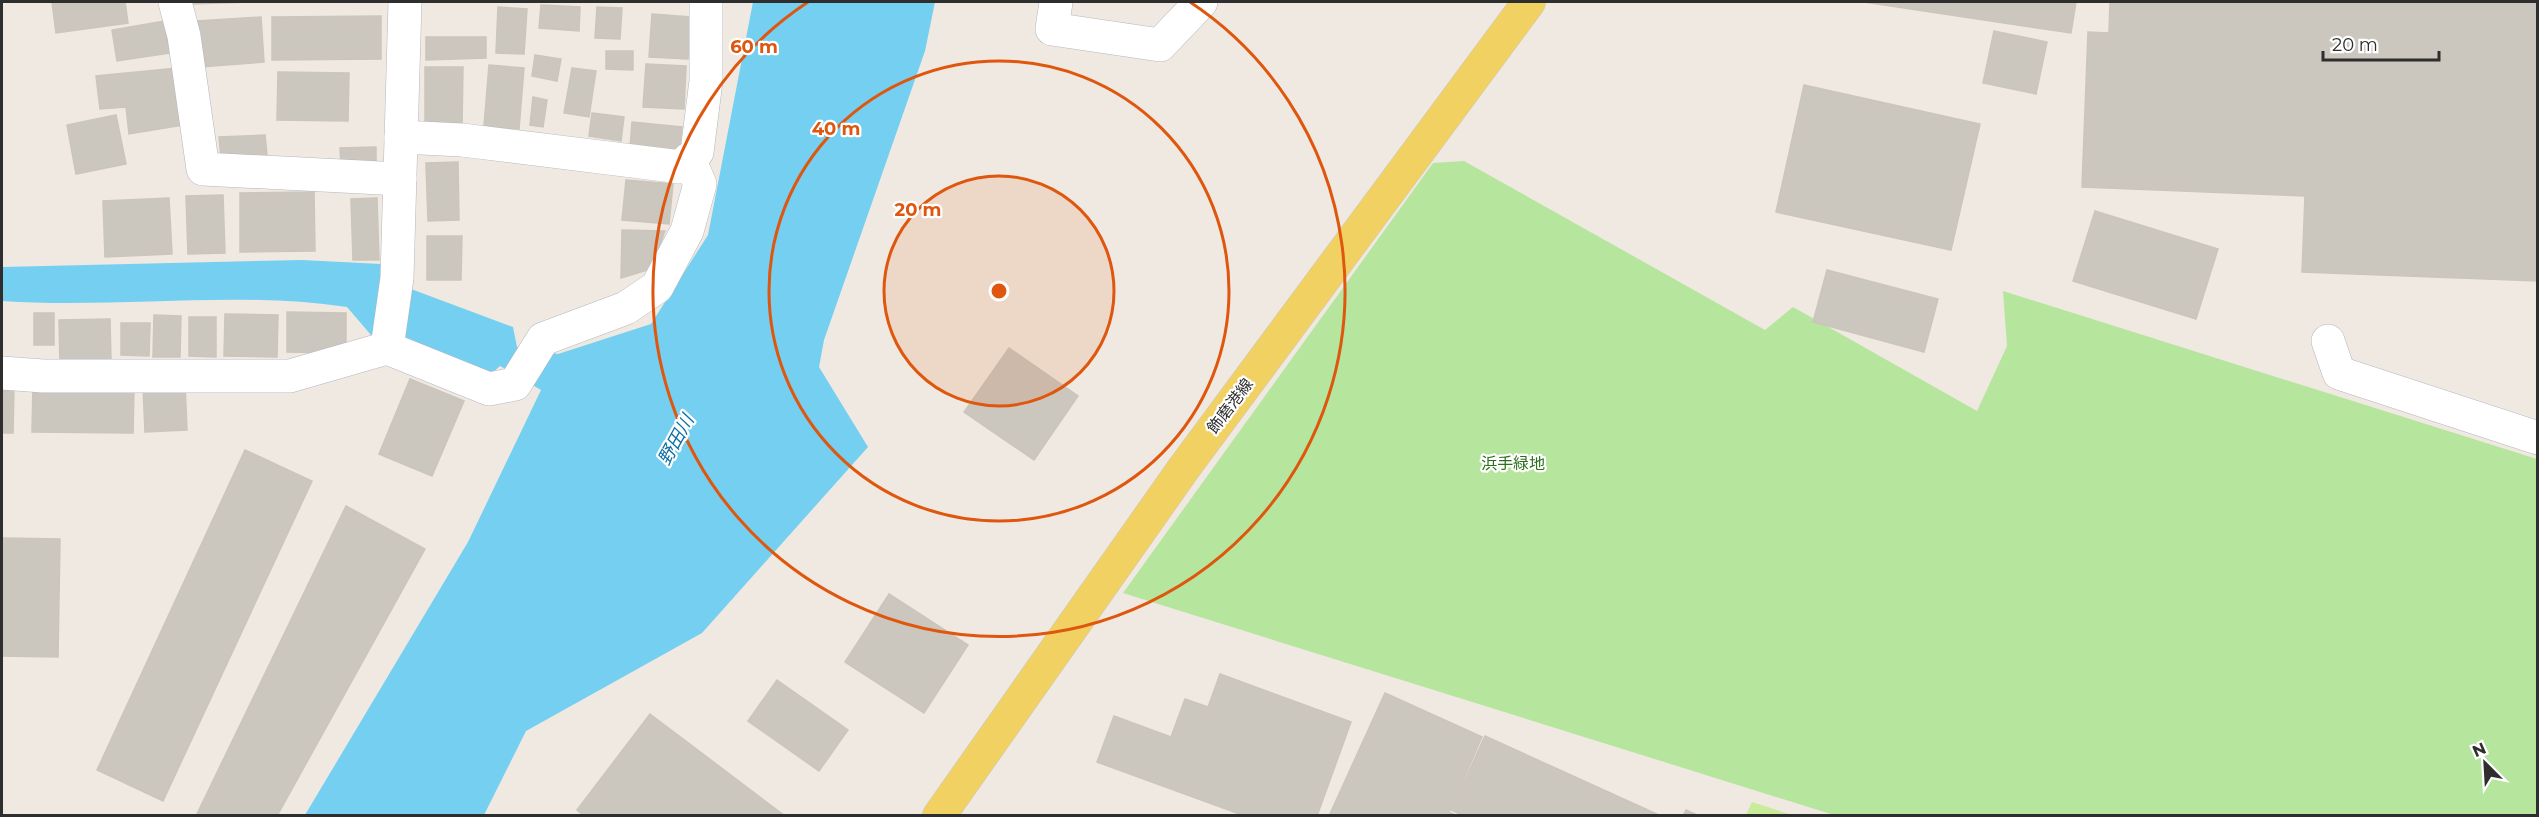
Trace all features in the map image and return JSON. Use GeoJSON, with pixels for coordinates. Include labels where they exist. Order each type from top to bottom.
{"type":"FeatureCollection","features":[{"type":"Feature","properties":{"kind":"main road","name":"飾磨港線"},"geometry":{"type":"LineString","coordinates":[[939,816],[1184,468],[1528,2]]}},
{"type":"Feature","properties":{"kind":"street"},"geometry":{"type":"LineString","coordinates":[[176,2],[184,36],[203,169],[400,179]]}},
{"type":"Feature","properties":{"kind":"street"},"geometry":{"type":"LineString","coordinates":[[387,348],[398,278],[405,2]]}},
{"type":"Feature","properties":{"kind":"street"},"geometry":{"type":"LineString","coordinates":[[401,137],[462,140],[681,167],[697,152],[706,81],[706,2]]}},
{"type":"Feature","properties":{"kind":"street"},"geometry":{"type":"LineString","coordinates":[[1056,2],[1052,29],[1160,45],[1201,2]]}},
{"type":"Feature","properties":{"kind":"street"},"geometry":{"type":"LineString","coordinates":[[2,373],[55,376],[290,376],[387,348],[489,389],[515,384],[543,339],[626,309],[657,287],[687,231],[700,184],[689,159]]}},
{"type":"Feature","properties":{"kind":"street"},"geometry":{"type":"LineString","coordinates":[[2328,341],[2339,373],[2538,438]]}},
{"type":"Feature","properties":{"kind":"green space","name":"浜手緑地"},"geometry":{"type":"Polygon","coordinates":[[[1464,161],[1765,330],[1793,307],[1977,411],[2007,346],[2003,291],[2537,459],[2537,815],[1834,815],[1123,593],[1433,163],[1464,161]]]}},
{"type":"Feature","properties":{"kind":"green space"},"geometry":{"type":"Polygon","coordinates":[[[1752,802],[1792,815],[1746,815],[1752,802]]]}},
{"type":"Feature","properties":{"kind":"water","name":"野田川"},"geometry":{"type":"Polygon","coordinates":[[[753,2],[935,2],[925,51],[824,340],[819,367],[868,447],[702,633],[526,731],[484,815],[305,815],[468,542],[541,390],[500,366],[491,374],[402,337],[371,335],[347,307],[261,300],[88,303],[2,301],[2,267],[302,260],[381,264],[380,274],[403,286],[513,327],[517,347],[558,354],[651,324],[708,235],[753,2]]]}},
{"type":"Feature","properties":{"kind":"building"},"geometry":{"type":"Polygon","coordinates":[[[52,2],[125,2],[128,23],[56,33],[52,2]]]}},
{"type":"Feature","properties":{"kind":"building"},"geometry":{"type":"Polygon","coordinates":[[[191,2],[252,2],[191,4],[191,2]]]}},
{"type":"Feature","properties":{"kind":"building"},"geometry":{"type":"Polygon","coordinates":[[[1864,2],[2076,2],[2071,33],[1864,2]]]}},
{"type":"Feature","properties":{"kind":"building"},"geometry":{"type":"Polygon","coordinates":[[[2110,2],[2538,2],[2538,281],[2302,272],[2305,196],[2082,187],[2088,32],[2109,33],[2110,2]]]}},
{"type":"Feature","properties":{"kind":"building"},"geometry":{"type":"Polygon","coordinates":[[[541,5],[580,7],[579,31],[539,28],[541,5]]]}},
{"type":"Feature","properties":{"kind":"building"},"geometry":{"type":"Polygon","coordinates":[[[498,7],[527,9],[524,54],[496,53],[498,7]]]}},
{"type":"Feature","properties":{"kind":"building"},"geometry":{"type":"Polygon","coordinates":[[[597,7],[622,8],[620,39],[595,38],[597,7]]]}},
{"type":"Feature","properties":{"kind":"building"},"geometry":{"type":"Polygon","coordinates":[[[652,14],[691,17],[688,59],[649,57],[652,14]]]}},
{"type":"Feature","properties":{"kind":"building"},"geometry":{"type":"Polygon","coordinates":[[[381,16],[381,59],[272,60],[272,17],[381,16]]]}},
{"type":"Feature","properties":{"kind":"building"},"geometry":{"type":"Polygon","coordinates":[[[261,17],[264,62],[200,67],[197,21],[261,17]]]}},
{"type":"Feature","properties":{"kind":"building"},"geometry":{"type":"Polygon","coordinates":[[[164,21],[169,53],[117,61],[112,30],[164,21]]]}},
{"type":"Feature","properties":{"kind":"building"},"geometry":{"type":"Polygon","coordinates":[[[1994,31],[2047,42],[2036,94],[1983,83],[1994,31]]]}},
{"type":"Feature","properties":{"kind":"building"},"geometry":{"type":"Polygon","coordinates":[[[426,37],[486,37],[486,58],[426,60],[426,37]]]}},
{"type":"Feature","properties":{"kind":"building"},"geometry":{"type":"Polygon","coordinates":[[[606,51],[633,51],[633,70],[606,69],[606,51]]]}},
{"type":"Feature","properties":{"kind":"building"},"geometry":{"type":"Polygon","coordinates":[[[535,55],[561,59],[557,81],[532,76],[535,55]]]}},
{"type":"Feature","properties":{"kind":"building"},"geometry":{"type":"Polygon","coordinates":[[[646,64],[686,66],[684,109],[643,107],[646,64]]]}},
{"type":"Feature","properties":{"kind":"building"},"geometry":{"type":"Polygon","coordinates":[[[489,65],[524,68],[519,129],[484,126],[489,65]]]}},
{"type":"Feature","properties":{"kind":"building"},"geometry":{"type":"Polygon","coordinates":[[[425,67],[463,67],[462,127],[425,127],[425,67]]]}},
{"type":"Feature","properties":{"kind":"building"},"geometry":{"type":"Polygon","coordinates":[[[177,68],[184,125],[129,134],[126,107],[100,109],[96,76],[177,68]]]}},
{"type":"Feature","properties":{"kind":"building"},"geometry":{"type":"Polygon","coordinates":[[[572,68],[596,71],[589,117],[564,113],[572,68]]]}},
{"type":"Feature","properties":{"kind":"building"},"geometry":{"type":"Polygon","coordinates":[[[278,72],[349,73],[348,121],[277,120],[278,72]]]}},
{"type":"Feature","properties":{"kind":"building"},"geometry":{"type":"Polygon","coordinates":[[[1804,85],[1980,124],[1951,250],[1776,212],[1804,85]]]}},
{"type":"Feature","properties":{"kind":"building"},"geometry":{"type":"Polygon","coordinates":[[[533,97],[547,100],[543,127],[530,125],[533,97]]]}},
{"type":"Feature","properties":{"kind":"building"},"geometry":{"type":"Polygon","coordinates":[[[592,113],[624,117],[621,141],[589,136],[592,113]]]}},
{"type":"Feature","properties":{"kind":"building"},"geometry":{"type":"Polygon","coordinates":[[[116,115],[126,164],[76,174],[67,125],[116,115]]]}},
{"type":"Feature","properties":{"kind":"building"},"geometry":{"type":"Polygon","coordinates":[[[632,122],[682,127],[679,154],[630,149],[632,122]]]}},
{"type":"Feature","properties":{"kind":"building"},"geometry":{"type":"Polygon","coordinates":[[[265,135],[267,155],[221,158],[219,137],[265,135]]]}},
{"type":"Feature","properties":{"kind":"building"},"geometry":{"type":"Polygon","coordinates":[[[376,147],[376,167],[341,168],[340,148],[376,147]]]}},
{"type":"Feature","properties":{"kind":"building"},"geometry":{"type":"Polygon","coordinates":[[[458,162],[459,220],[428,221],[426,163],[458,162]]]}},
{"type":"Feature","properties":{"kind":"building"},"geometry":{"type":"Polygon","coordinates":[[[626,180],[673,184],[669,224],[622,220],[626,180]]]}},
{"type":"Feature","properties":{"kind":"building"},"geometry":{"type":"Polygon","coordinates":[[[314,192],[315,251],[240,252],[240,193],[314,192]]]}},
{"type":"Feature","properties":{"kind":"building"},"geometry":{"type":"Polygon","coordinates":[[[223,195],[225,253],[188,254],[186,196],[223,195]]]}},
{"type":"Feature","properties":{"kind":"building"},"geometry":{"type":"Polygon","coordinates":[[[169,198],[172,254],[105,257],[103,201],[169,198]]]}},
{"type":"Feature","properties":{"kind":"building"},"geometry":{"type":"Polygon","coordinates":[[[377,198],[379,260],[353,260],[351,199],[377,198]]]}},
{"type":"Feature","properties":{"kind":"building"},"geometry":{"type":"Polygon","coordinates":[[[2095,211],[2218,249],[2196,319],[2073,281],[2095,211]]]}},
{"type":"Feature","properties":{"kind":"building"},"geometry":{"type":"Polygon","coordinates":[[[622,230],[665,231],[651,269],[621,278],[622,230]]]}},
{"type":"Feature","properties":{"kind":"building"},"geometry":{"type":"Polygon","coordinates":[[[427,236],[462,236],[461,280],[427,280],[427,236]]]}},
{"type":"Feature","properties":{"kind":"building"},"geometry":{"type":"Polygon","coordinates":[[[1827,270],[1938,299],[1924,352],[1813,322],[1827,270]]]}},
{"type":"Feature","properties":{"kind":"building"},"geometry":{"type":"Polygon","coordinates":[[[287,312],[346,313],[346,353],[287,352],[287,312]]]}},
{"type":"Feature","properties":{"kind":"building"},"geometry":{"type":"Polygon","coordinates":[[[34,313],[54,313],[54,345],[34,345],[34,313]]]}},
{"type":"Feature","properties":{"kind":"building"},"geometry":{"type":"Polygon","coordinates":[[[225,314],[278,315],[277,357],[224,356],[225,314]]]}},
{"type":"Feature","properties":{"kind":"building"},"geometry":{"type":"Polygon","coordinates":[[[154,315],[181,316],[180,357],[153,357],[154,315]]]}},
{"type":"Feature","properties":{"kind":"building"},"geometry":{"type":"Polygon","coordinates":[[[189,317],[216,317],[216,357],[189,356],[189,317]]]}},
{"type":"Feature","properties":{"kind":"building"},"geometry":{"type":"Polygon","coordinates":[[[110,319],[111,361],[60,363],[59,320],[110,319]]]}},
{"type":"Feature","properties":{"kind":"building"},"geometry":{"type":"Polygon","coordinates":[[[121,323],[150,323],[149,356],[121,355],[121,323]]]}},
{"type":"Feature","properties":{"kind":"building"},"geometry":{"type":"Polygon","coordinates":[[[1009,348],[1078,396],[1034,460],[964,412],[1009,348]]]}},
{"type":"Feature","properties":{"kind":"building"},"geometry":{"type":"Polygon","coordinates":[[[410,379],[464,401],[432,476],[379,454],[410,379]]]}},
{"type":"Feature","properties":{"kind":"building"},"geometry":{"type":"Polygon","coordinates":[[[185,384],[187,430],[145,432],[143,386],[185,384]]]}},
{"type":"Feature","properties":{"kind":"building"},"geometry":{"type":"Polygon","coordinates":[[[33,386],[134,388],[133,433],[32,432],[33,386]]]}},
{"type":"Feature","properties":{"kind":"building"},"geometry":{"type":"Polygon","coordinates":[[[2,387],[14,387],[13,433],[2,433],[2,387]]]}},
{"type":"Feature","properties":{"kind":"building"},"geometry":{"type":"Polygon","coordinates":[[[245,450],[312,481],[163,801],[97,770],[245,450]]]}},
{"type":"Feature","properties":{"kind":"building"},"geometry":{"type":"Polygon","coordinates":[[[346,506],[425,549],[277,816],[196,816],[346,506]]]}},
{"type":"Feature","properties":{"kind":"building"},"geometry":{"type":"Polygon","coordinates":[[[2,538],[60,539],[58,657],[2,656],[2,538]]]}},
{"type":"Feature","properties":{"kind":"building"},"geometry":{"type":"Polygon","coordinates":[[[889,594],[968,645],[924,713],[845,662],[889,594]]]}},
{"type":"Feature","properties":{"kind":"building"},"geometry":{"type":"Polygon","coordinates":[[[1220,674],[1351,722],[1317,816],[1245,816],[1097,762],[1114,716],[1171,737],[1185,699],[1208,707],[1220,674]]]}},
{"type":"Feature","properties":{"kind":"building"},"geometry":{"type":"Polygon","coordinates":[[[777,680],[848,730],[819,771],[748,721],[777,680]]]}},
{"type":"Feature","properties":{"kind":"building"},"geometry":{"type":"Polygon","coordinates":[[[1385,693],[1482,737],[1449,812],[1457,816],[1329,816],[1385,693]]]}},
{"type":"Feature","properties":{"kind":"building"},"geometry":{"type":"Polygon","coordinates":[[[650,714],[785,816],[584,816],[577,810],[650,714]]]}},
{"type":"Feature","properties":{"kind":"building"},"geometry":{"type":"Polygon","coordinates":[[[1485,736],[1661,816],[1464,816],[1451,810],[1485,736]]]}},
{"type":"Feature","properties":{"kind":"building"},"geometry":{"type":"Polygon","coordinates":[[[1686,810],[1699,816],[1683,816],[1686,810]]]}}]}
